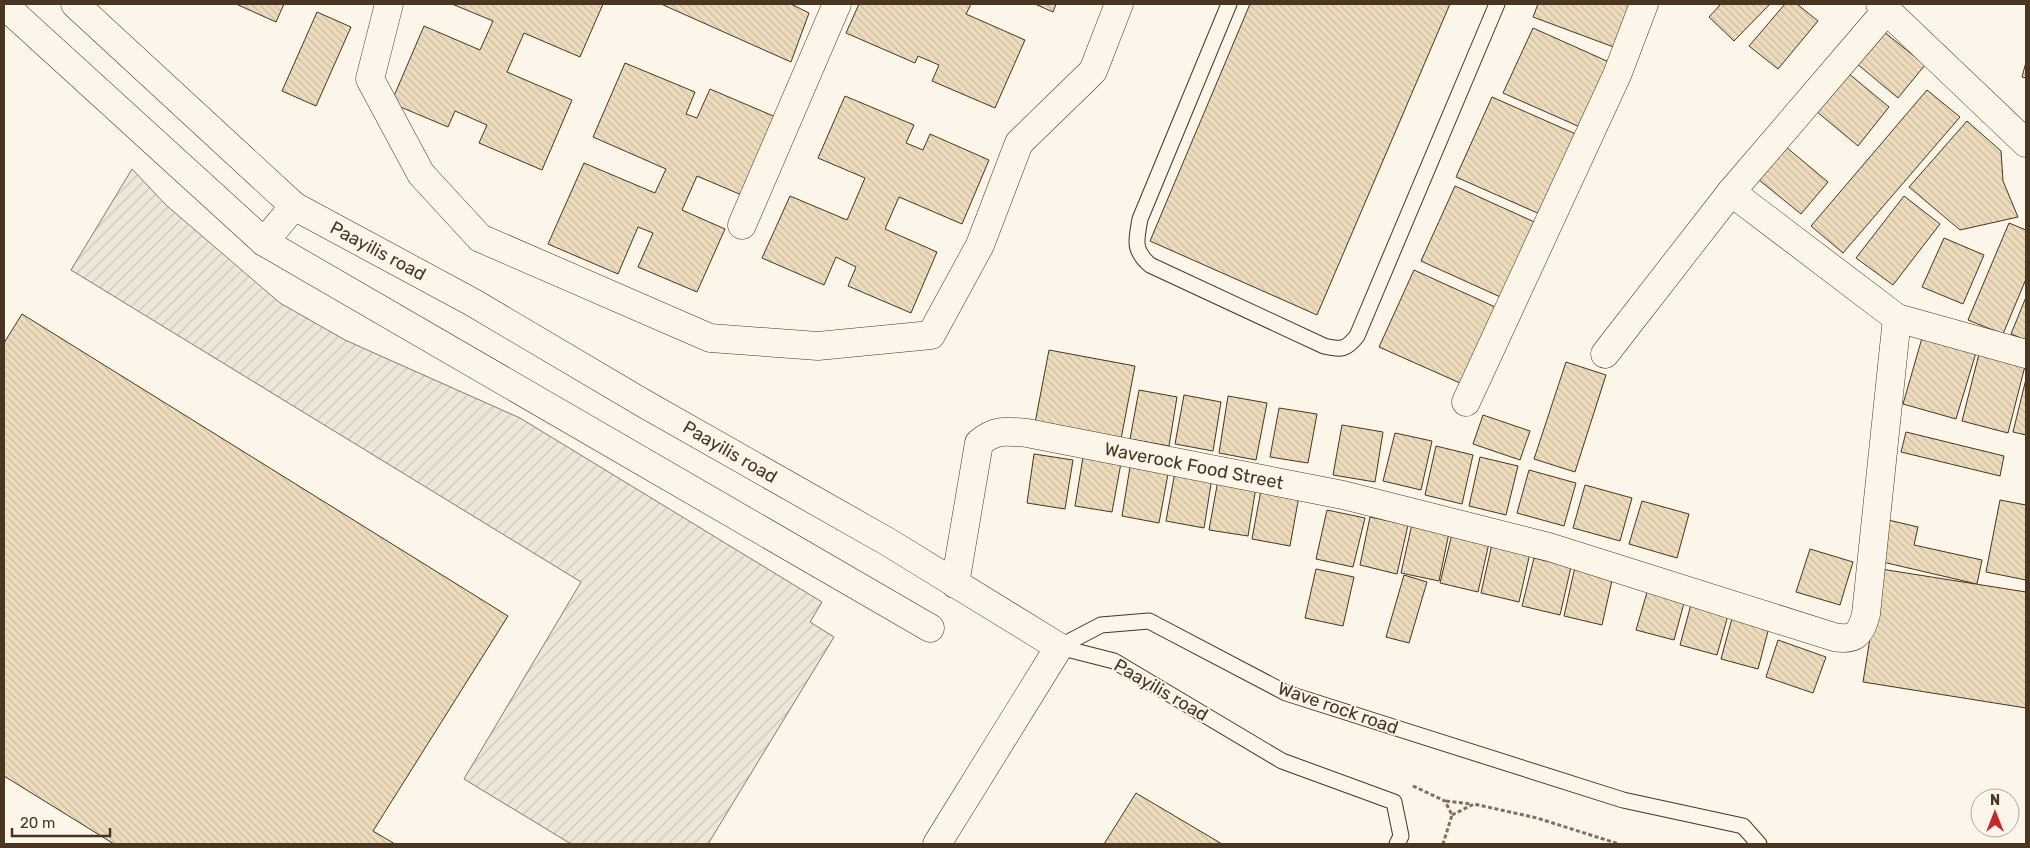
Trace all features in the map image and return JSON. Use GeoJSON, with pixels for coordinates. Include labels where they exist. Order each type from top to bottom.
{"type":"FeatureCollection","features":[{"type":"Feature","properties":{"kind":"street","name":"Paayilis road"},"geometry":{"type":"LineString","coordinates":[[75,4],[294,206],[472,302],[643,403],[879,537],[1059,647]]}},
{"type":"Feature","properties":{"kind":"street"},"geometry":{"type":"LineString","coordinates":[[389,4],[370,79],[421,174],[480,238],[710,338],[818,346],[931,335],[980,244],[1019,143],[1093,71],[1120,4]]}},
{"type":"Feature","properties":{"kind":"street"},"geometry":{"type":"LineString","coordinates":[[742,225],[837,4]]}},
{"type":"Feature","properties":{"kind":"street"},"geometry":{"type":"LineString","coordinates":[[1466,402],[1617,75],[1644,4]]}},
{"type":"Feature","properties":{"kind":"street"},"geometry":{"type":"LineString","coordinates":[[4,5],[264,242],[930,628]]}},
{"type":"Feature","properties":{"kind":"street"},"geometry":{"type":"LineString","coordinates":[[1605,354],[1731,192],[1883,7],[2026,142]]}},
{"type":"Feature","properties":{"kind":"street"},"geometry":{"type":"LineString","coordinates":[[1731,192],[1897,318],[2026,354]]}},
{"type":"Feature","properties":{"kind":"street"},"geometry":{"type":"LineString","coordinates":[[264,242],[294,206]]}},
{"type":"Feature","properties":{"kind":"street","name":"Waverock Food Street"},"geometry":{"type":"LineString","coordinates":[[955,584],[978,443],[989,434],[1007,431],[1027,433],[1343,495],[1549,547],[1834,637],[1846,639],[1857,634],[1863,626],[1866,614],[1897,318]]}},
{"type":"Feature","properties":{"kind":"street"},"geometry":{"type":"LineString","coordinates":[[937,844],[1059,647]]}},
{"type":"Feature","properties":{"kind":"lane"},"geometry":{"type":"LineString","coordinates":[[1229,4],[1140,219],[1136,240],[1140,256],[1150,266],[1324,346],[1338,349],[1350,346],[1357,336],[1497,4]]}},
{"type":"Feature","properties":{"kind":"lane","name":"Wave rock road"},"geometry":{"type":"LineString","coordinates":[[1059,647],[1102,625],[1149,621],[1286,693],[1624,800],[1743,826],[1759,844]]}},
{"type":"Feature","properties":{"kind":"lane","name":"Paayilis road"},"geometry":{"type":"LineString","coordinates":[[1059,647],[1114,661],[1282,761],[1394,802],[1401,836],[1397,844]]}},
{"type":"Feature","properties":{"kind":"path"},"geometry":{"type":"LineString","coordinates":[[1445,801],[1474,804],[1537,818],[1619,844]]}},
{"type":"Feature","properties":{"kind":"path"},"geometry":{"type":"LineString","coordinates":[[1452,815],[1474,804]]}},
{"type":"Feature","properties":{"kind":"shaded area"},"geometry":{"type":"Polygon","coordinates":[[[132,169],[166,205],[280,303],[345,340],[520,418],[822,602],[810,622],[834,637],[708,844],[571,844],[464,779],[581,582],[71,270],[132,169]]]}},
{"type":"Feature","properties":{"kind":"building"},"geometry":{"type":"Polygon","coordinates":[[[236,4],[284,4],[276,22],[236,4]]]}},
{"type":"Feature","properties":{"kind":"building"},"geometry":{"type":"Polygon","coordinates":[[[452,4],[603,4],[580,57],[524,33],[507,72],[572,100],[542,170],[479,143],[487,125],[455,111],[448,127],[391,103],[424,26],[480,50],[493,21],[452,4]]]}},
{"type":"Feature","properties":{"kind":"building"},"geometry":{"type":"Polygon","coordinates":[[[661,4],[791,4],[809,13],[791,62],[661,4]]]}},
{"type":"Feature","properties":{"kind":"building"},"geometry":{"type":"Polygon","coordinates":[[[859,4],[971,4],[966,14],[1025,40],[995,108],[932,81],[939,65],[918,56],[915,63],[846,33],[859,4]]]}},
{"type":"Feature","properties":{"kind":"building"},"geometry":{"type":"Polygon","coordinates":[[[1035,4],[1056,4],[1053,12],[1035,4]]]}},
{"type":"Feature","properties":{"kind":"building"},"geometry":{"type":"Polygon","coordinates":[[[1250,4],[1450,4],[1317,315],[1150,241],[1250,4]]]}},
{"type":"Feature","properties":{"kind":"building"},"geometry":{"type":"Polygon","coordinates":[[[1538,4],[1636,4],[1619,49],[1533,17],[1538,4]]]}},
{"type":"Feature","properties":{"kind":"building"},"geometry":{"type":"Polygon","coordinates":[[[1721,4],[1770,4],[1734,41],[1709,17],[1721,4]]]}},
{"type":"Feature","properties":{"kind":"building"},"geometry":{"type":"Polygon","coordinates":[[[1785,4],[1797,4],[1818,21],[1778,69],[1749,46],[1785,4]]]}},
{"type":"Feature","properties":{"kind":"building"},"geometry":{"type":"Polygon","coordinates":[[[317,12],[351,27],[316,106],[282,91],[317,12]]]}},
{"type":"Feature","properties":{"kind":"building"},"geometry":{"type":"Polygon","coordinates":[[[1533,28],[1609,62],[1580,127],[1503,93],[1533,28]]]}},
{"type":"Feature","properties":{"kind":"building"},"geometry":{"type":"Polygon","coordinates":[[[1883,31],[1925,65],[1898,98],[1856,63],[1883,31]]]}},
{"type":"Feature","properties":{"kind":"building"},"geometry":{"type":"Polygon","coordinates":[[[2026,62],[2026,78],[2022,77],[2026,62]]]}},
{"type":"Feature","properties":{"kind":"building"},"geometry":{"type":"Polygon","coordinates":[[[625,63],[695,92],[686,114],[697,118],[710,89],[778,118],[744,196],[697,176],[682,210],[725,229],[697,292],[638,267],[653,233],[638,227],[618,274],[548,244],[584,163],[655,193],[666,169],[593,137],[625,63]]]}},
{"type":"Feature","properties":{"kind":"building"},"geometry":{"type":"Polygon","coordinates":[[[1848,73],[1889,107],[1858,146],[1816,111],[1848,73]]]}},
{"type":"Feature","properties":{"kind":"building"},"geometry":{"type":"Polygon","coordinates":[[[1927,90],[1960,117],[1843,253],[1811,226],[1927,90]]]}},
{"type":"Feature","properties":{"kind":"building"},"geometry":{"type":"Polygon","coordinates":[[[845,96],[914,125],[906,143],[923,150],[930,134],[989,160],[962,224],[899,197],[885,229],[937,252],[911,313],[848,286],[856,267],[836,257],[824,285],[762,258],[790,196],[847,220],[865,178],[818,158],[845,96]]]}},
{"type":"Feature","properties":{"kind":"building"},"geometry":{"type":"Polygon","coordinates":[[[1492,97],[1578,135],[1542,215],[1456,177],[1492,97]]]}},
{"type":"Feature","properties":{"kind":"building"},"geometry":{"type":"Polygon","coordinates":[[[1967,121],[2001,151],[2003,181],[2018,217],[1960,230],[1909,187],[1967,121]]]}},
{"type":"Feature","properties":{"kind":"building"},"geometry":{"type":"Polygon","coordinates":[[[1786,147],[1828,182],[1801,214],[1759,180],[1786,147]]]}},
{"type":"Feature","properties":{"kind":"building"},"geometry":{"type":"Polygon","coordinates":[[[1455,186],[1541,225],[1507,300],[1421,261],[1455,186]]]}},
{"type":"Feature","properties":{"kind":"building"},"geometry":{"type":"Polygon","coordinates":[[[1904,196],[1940,224],[1893,285],[1856,258],[1904,196]]]}},
{"type":"Feature","properties":{"kind":"building"},"geometry":{"type":"Polygon","coordinates":[[[2009,223],[2026,230],[2026,279],[2003,334],[1968,320],[2009,223]]]}},
{"type":"Feature","properties":{"kind":"building"},"geometry":{"type":"Polygon","coordinates":[[[1944,238],[1984,255],[1963,304],[1922,287],[1944,238]]]}},
{"type":"Feature","properties":{"kind":"building"},"geometry":{"type":"Polygon","coordinates":[[[1414,270],[1504,311],[1469,387],[1379,347],[1414,270]]]}},
{"type":"Feature","properties":{"kind":"building"},"geometry":{"type":"Polygon","coordinates":[[[2026,297],[2026,340],[2011,334],[2026,297]]]}},
{"type":"Feature","properties":{"kind":"building"},"geometry":{"type":"Polygon","coordinates":[[[22,314],[508,616],[373,831],[395,844],[114,844],[4,776],[4,343],[22,314]]]}},
{"type":"Feature","properties":{"kind":"building"},"geometry":{"type":"Polygon","coordinates":[[[1924,331],[1978,346],[1956,419],[1903,404],[1924,331]]]}},
{"type":"Feature","properties":{"kind":"building"},"geometry":{"type":"Polygon","coordinates":[[[1049,350],[1135,366],[1121,439],[1035,423],[1049,350]]]}},
{"type":"Feature","properties":{"kind":"building"},"geometry":{"type":"Polygon","coordinates":[[[1979,354],[2025,366],[2008,433],[1962,421],[1979,354]]]}},
{"type":"Feature","properties":{"kind":"building"},"geometry":{"type":"Polygon","coordinates":[[[1566,362],[1606,375],[1575,472],[1534,459],[1566,362]]]}},
{"type":"Feature","properties":{"kind":"building"},"geometry":{"type":"Polygon","coordinates":[[[2026,379],[2026,435],[2013,432],[2026,379]]]}},
{"type":"Feature","properties":{"kind":"building"},"geometry":{"type":"Polygon","coordinates":[[[1139,390],[1177,397],[1169,446],[1130,439],[1139,390]]]}},
{"type":"Feature","properties":{"kind":"building"},"geometry":{"type":"Polygon","coordinates":[[[1184,395],[1221,402],[1213,451],[1175,444],[1184,395]]]}},
{"type":"Feature","properties":{"kind":"building"},"geometry":{"type":"Polygon","coordinates":[[[1228,396],[1267,403],[1256,460],[1219,453],[1228,396]]]}},
{"type":"Feature","properties":{"kind":"building"},"geometry":{"type":"Polygon","coordinates":[[[1279,408],[1317,414],[1308,463],[1270,457],[1279,408]]]}},
{"type":"Feature","properties":{"kind":"building"},"geometry":{"type":"Polygon","coordinates":[[[1483,415],[1530,431],[1520,460],[1473,444],[1483,415]]]}},
{"type":"Feature","properties":{"kind":"building"},"geometry":{"type":"Polygon","coordinates":[[[1342,425],[1383,432],[1375,482],[1333,475],[1342,425]]]}},
{"type":"Feature","properties":{"kind":"building"},"geometry":{"type":"Polygon","coordinates":[[[1906,432],[2004,456],[2000,476],[1901,452],[1906,432]]]}},
{"type":"Feature","properties":{"kind":"building"},"geometry":{"type":"Polygon","coordinates":[[[1395,433],[1432,441],[1421,490],[1383,481],[1395,433]]]}},
{"type":"Feature","properties":{"kind":"building"},"geometry":{"type":"Polygon","coordinates":[[[1436,446],[1473,455],[1462,504],[1425,495],[1436,446]]]}},
{"type":"Feature","properties":{"kind":"building"},"geometry":{"type":"Polygon","coordinates":[[[1034,454],[1073,460],[1065,509],[1027,503],[1034,454]]]}},
{"type":"Feature","properties":{"kind":"building"},"geometry":{"type":"Polygon","coordinates":[[[1083,457],[1121,463],[1112,512],[1075,506],[1083,457]]]}},
{"type":"Feature","properties":{"kind":"building"},"geometry":{"type":"Polygon","coordinates":[[[1480,457],[1518,466],[1506,515],[1469,506],[1480,457]]]}},
{"type":"Feature","properties":{"kind":"building"},"geometry":{"type":"Polygon","coordinates":[[[1130,467],[1168,474],[1159,523],[1122,516],[1130,467]]]}},
{"type":"Feature","properties":{"kind":"building"},"geometry":{"type":"Polygon","coordinates":[[[1529,470],[1576,483],[1564,526],[1517,513],[1529,470]]]}},
{"type":"Feature","properties":{"kind":"building"},"geometry":{"type":"Polygon","coordinates":[[[1175,472],[1212,478],[1204,528],[1166,521],[1175,472]]]}},
{"type":"Feature","properties":{"kind":"building"},"geometry":{"type":"Polygon","coordinates":[[[1218,480],[1256,487],[1248,536],[1209,530],[1218,480]]]}},
{"type":"Feature","properties":{"kind":"building"},"geometry":{"type":"Polygon","coordinates":[[[1585,485],[1632,498],[1620,541],[1573,528],[1585,485]]]}},
{"type":"Feature","properties":{"kind":"building"},"geometry":{"type":"Polygon","coordinates":[[[1261,490],[1299,496],[1290,546],[1252,539],[1261,490]]]}},
{"type":"Feature","properties":{"kind":"building"},"geometry":{"type":"Polygon","coordinates":[[[2000,500],[2026,505],[2026,580],[1986,572],[2000,500]]]}},
{"type":"Feature","properties":{"kind":"building"},"geometry":{"type":"Polygon","coordinates":[[[1642,501],[1689,514],[1677,558],[1629,544],[1642,501]]]}},
{"type":"Feature","properties":{"kind":"building"},"geometry":{"type":"Polygon","coordinates":[[[1327,510],[1365,518],[1353,567],[1316,559],[1327,510]]]}},
{"type":"Feature","properties":{"kind":"building"},"geometry":{"type":"Polygon","coordinates":[[[1370,517],[1408,525],[1397,574],[1360,565],[1370,517]]]}},
{"type":"Feature","properties":{"kind":"building"},"geometry":{"type":"Polygon","coordinates":[[[1884,519],[1918,527],[1914,545],[1982,560],[1977,584],[1874,560],[1884,519]]]}},
{"type":"Feature","properties":{"kind":"building"},"geometry":{"type":"Polygon","coordinates":[[[1412,524],[1449,533],[1439,581],[1401,573],[1412,524]]]}},
{"type":"Feature","properties":{"kind":"building"},"geometry":{"type":"Polygon","coordinates":[[[1452,534],[1489,543],[1478,592],[1440,583],[1452,534]]]}},
{"type":"Feature","properties":{"kind":"building"},"geometry":{"type":"Polygon","coordinates":[[[1492,544],[1530,553],[1519,602],[1481,593],[1492,544]]]}},
{"type":"Feature","properties":{"kind":"building"},"geometry":{"type":"Polygon","coordinates":[[[1810,549],[1853,562],[1840,605],[1796,592],[1810,549]]]}},
{"type":"Feature","properties":{"kind":"building"},"geometry":{"type":"Polygon","coordinates":[[[1534,558],[1571,567],[1560,615],[1522,606],[1534,558]]]}},
{"type":"Feature","properties":{"kind":"building"},"geometry":{"type":"Polygon","coordinates":[[[1575,567],[1613,576],[1602,625],[1564,616],[1575,567]]]}},
{"type":"Feature","properties":{"kind":"building"},"geometry":{"type":"Polygon","coordinates":[[[1316,569],[1354,577],[1343,626],[1305,618],[1316,569]]]}},
{"type":"Feature","properties":{"kind":"building"},"geometry":{"type":"Polygon","coordinates":[[[1881,569],[2026,592],[2026,708],[1863,682],[1881,569]]]}},
{"type":"Feature","properties":{"kind":"building"},"geometry":{"type":"Polygon","coordinates":[[[1404,575],[1427,582],[1409,643],[1386,637],[1404,575]]]}},
{"type":"Feature","properties":{"kind":"building"},"geometry":{"type":"Polygon","coordinates":[[[1650,582],[1687,592],[1674,640],[1636,630],[1650,582]]]}},
{"type":"Feature","properties":{"kind":"building"},"geometry":{"type":"Polygon","coordinates":[[[1693,597],[1730,608],[1717,655],[1680,645],[1693,597]]]}},
{"type":"Feature","properties":{"kind":"building"},"geometry":{"type":"Polygon","coordinates":[[[1734,611],[1771,620],[1758,669],[1721,659],[1734,611]]]}},
{"type":"Feature","properties":{"kind":"building"},"geometry":{"type":"Polygon","coordinates":[[[1778,640],[1826,657],[1813,693],[1766,677],[1778,640]]]}},
{"type":"Feature","properties":{"kind":"building"},"geometry":{"type":"Polygon","coordinates":[[[1136,793],[1222,844],[1104,844],[1136,793]]]}}]}
